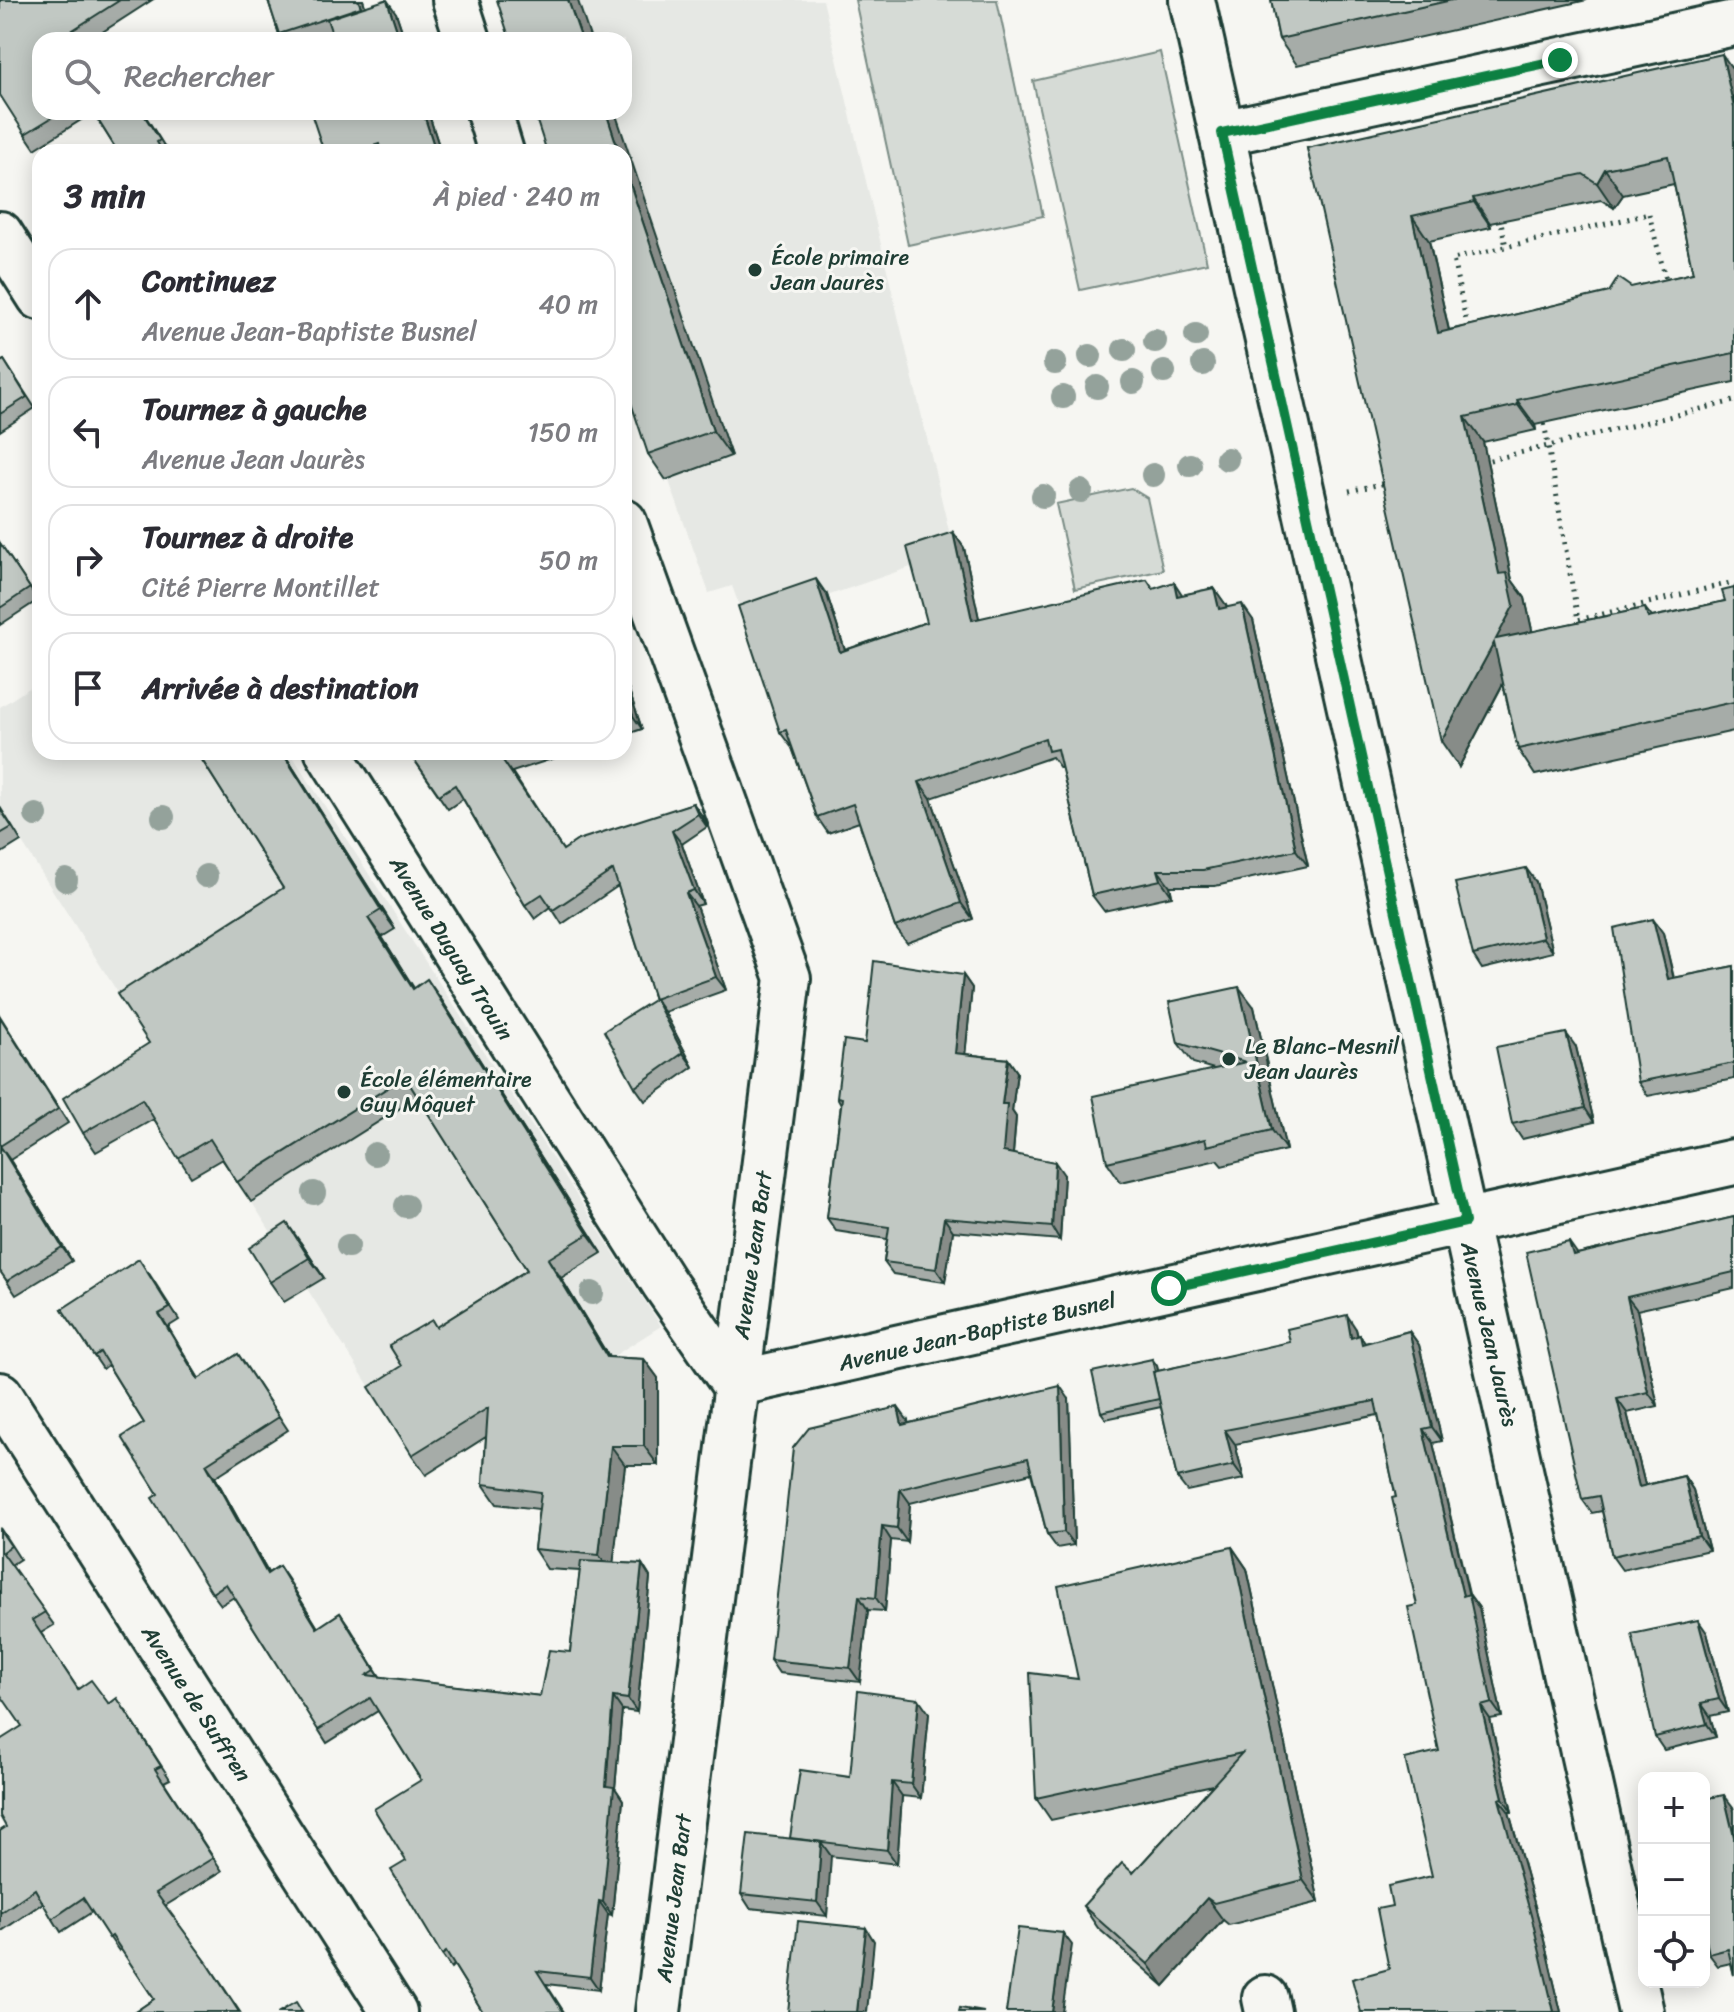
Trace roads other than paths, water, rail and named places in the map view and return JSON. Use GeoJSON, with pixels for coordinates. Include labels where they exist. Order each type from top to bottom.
{"type":"FeatureCollection","features":[{"type":"Feature","properties":{"kind":"street"},"geometry":{"type":"LineString","coordinates":[[455,0],[465,32]]}},
{"type":"Feature","properties":{"kind":"street","name":"Avenue Jean Jaurès"},"geometry":{"type":"LineString","coordinates":[[1192,0],[1641,2012]]}},
{"type":"Feature","properties":{"kind":"street"},"geometry":{"type":"LineString","coordinates":[[1222,133],[1734,23]]}},
{"type":"Feature","properties":{"kind":"street"},"geometry":{"type":"LineString","coordinates":[[491,120],[499,144]]}},
{"type":"Feature","properties":{"kind":"street"},"geometry":{"type":"LineString","coordinates":[[0,234],[32,284]]}},
{"type":"Feature","properties":{"kind":"street","name":"Avenue Jean Bart"},"geometry":{"type":"LineString","coordinates":[[632,544],[788,978],[734,1384],[658,2012]]}},
{"type":"Feature","properties":{"kind":"street","name":"Avenue Duguay Trouin"},"geometry":{"type":"LineString","coordinates":[[333,760],[664,1283],[734,1384]]}},
{"type":"Feature","properties":{"kind":"street","name":"Avenue Jean-Baptiste Busnel"},"geometry":{"type":"LineString","coordinates":[[734,1384],[1734,1162]]}},
{"type":"Feature","properties":{"kind":"street","name":"Avenue de Suffren"},"geometry":{"type":"LineString","coordinates":[[0,1395],[394,2012]]}},
{"type":"Feature","properties":{"kind":"place","name":"École primaire Jean Jaurès"},"geometry":{"type":"Point","coordinates":[755,270]}},
{"type":"Feature","properties":{"kind":"place","name":"Le Blanc-Mesnil Jean Jaurès"},"geometry":{"type":"Point","coordinates":[1229,1059]}},
{"type":"Feature","properties":{"kind":"place","name":"École élémentaire Guy Môquet"},"geometry":{"type":"Point","coordinates":[344,1092]}}]}
